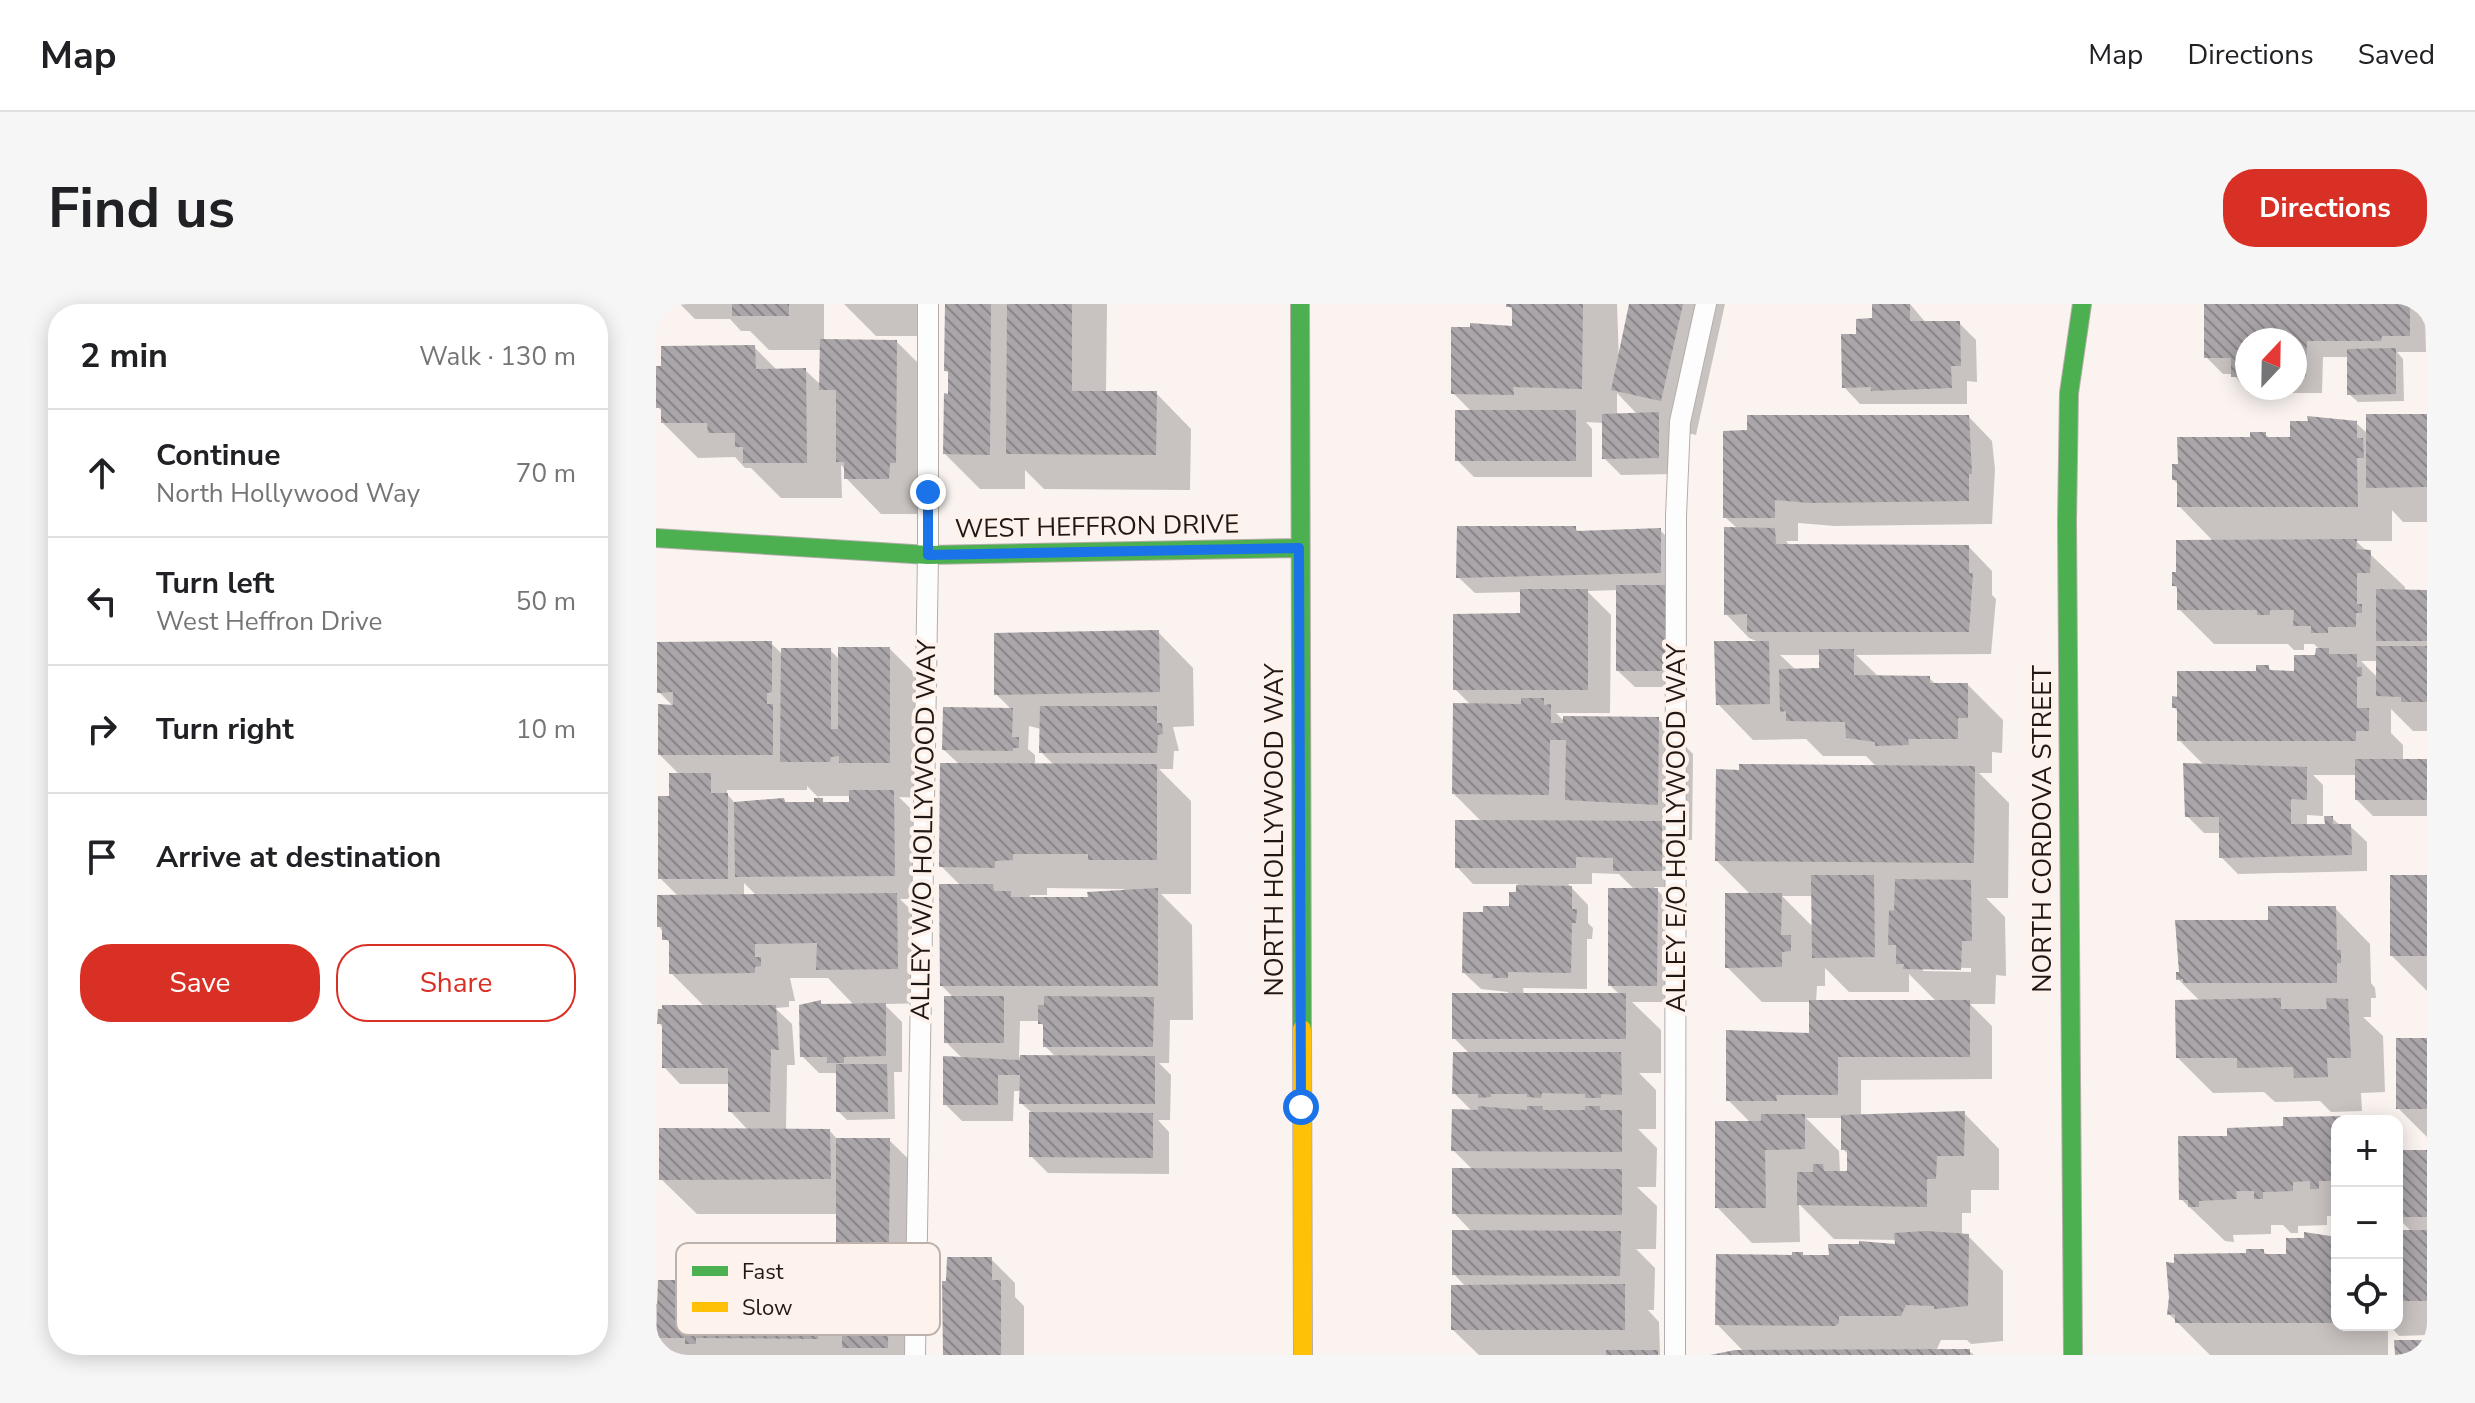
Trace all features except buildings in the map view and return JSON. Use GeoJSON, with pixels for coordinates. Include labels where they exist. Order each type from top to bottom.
{"type":"FeatureCollection","features":[{"type":"Feature","properties":{"kind":"street","name":"NORTH HOLLYWOOD WAY"},"geometry":{"type":"LineString","coordinates":[[1300,304],[1303,1355]]}},
{"type":"Feature","properties":{"kind":"street","name":"NORTH CORDOVA STREET"},"geometry":{"type":"LineString","coordinates":[[2073,1355],[2067,521],[2069,393],[2082,304]]}},
{"type":"Feature","properties":{"kind":"street","name":"WEST HEFFRON DRIVE"},"geometry":{"type":"LineString","coordinates":[[656,538],[928,555],[1299,548]]}},
{"type":"Feature","properties":{"kind":"lane","name":"ALLEY W/O HOLLYWOOD WAY"},"geometry":{"type":"LineString","coordinates":[[917,1243],[928,555],[928,304]]}},
{"type":"Feature","properties":{"kind":"lane","name":"ALLEY E/O HOLLYWOOD WAY"},"geometry":{"type":"LineString","coordinates":[[1675,1355],[1676,516],[1680,422],[1706,304]]}},
{"type":"Feature","properties":{"kind":"lane","name":"ALLEY W/O HOLLYWOOD WAY"},"geometry":{"type":"LineString","coordinates":[[915,1335],[915,1355]]}},
{"type":"Feature","properties":{"kind":"traffic: fast"},"geometry":{"type":"LineString","coordinates":[[1300,304],[1302,1029]]}},
{"type":"Feature","properties":{"kind":"traffic: fast"},"geometry":{"type":"LineString","coordinates":[[2073,1355],[2067,521],[2069,393],[2082,304]]}},
{"type":"Feature","properties":{"kind":"traffic: fast"},"geometry":{"type":"LineString","coordinates":[[656,538],[928,555],[1299,548]]}},
{"type":"Feature","properties":{"kind":"traffic: slow"},"geometry":{"type":"LineString","coordinates":[[1302,1029],[1303,1355]]}},
{"type":"Feature","properties":{"kind":"route"},"geometry":{"type":"LineString","coordinates":[[928,492],[928,555],[1299,548],[1301,1107]]}}]}
